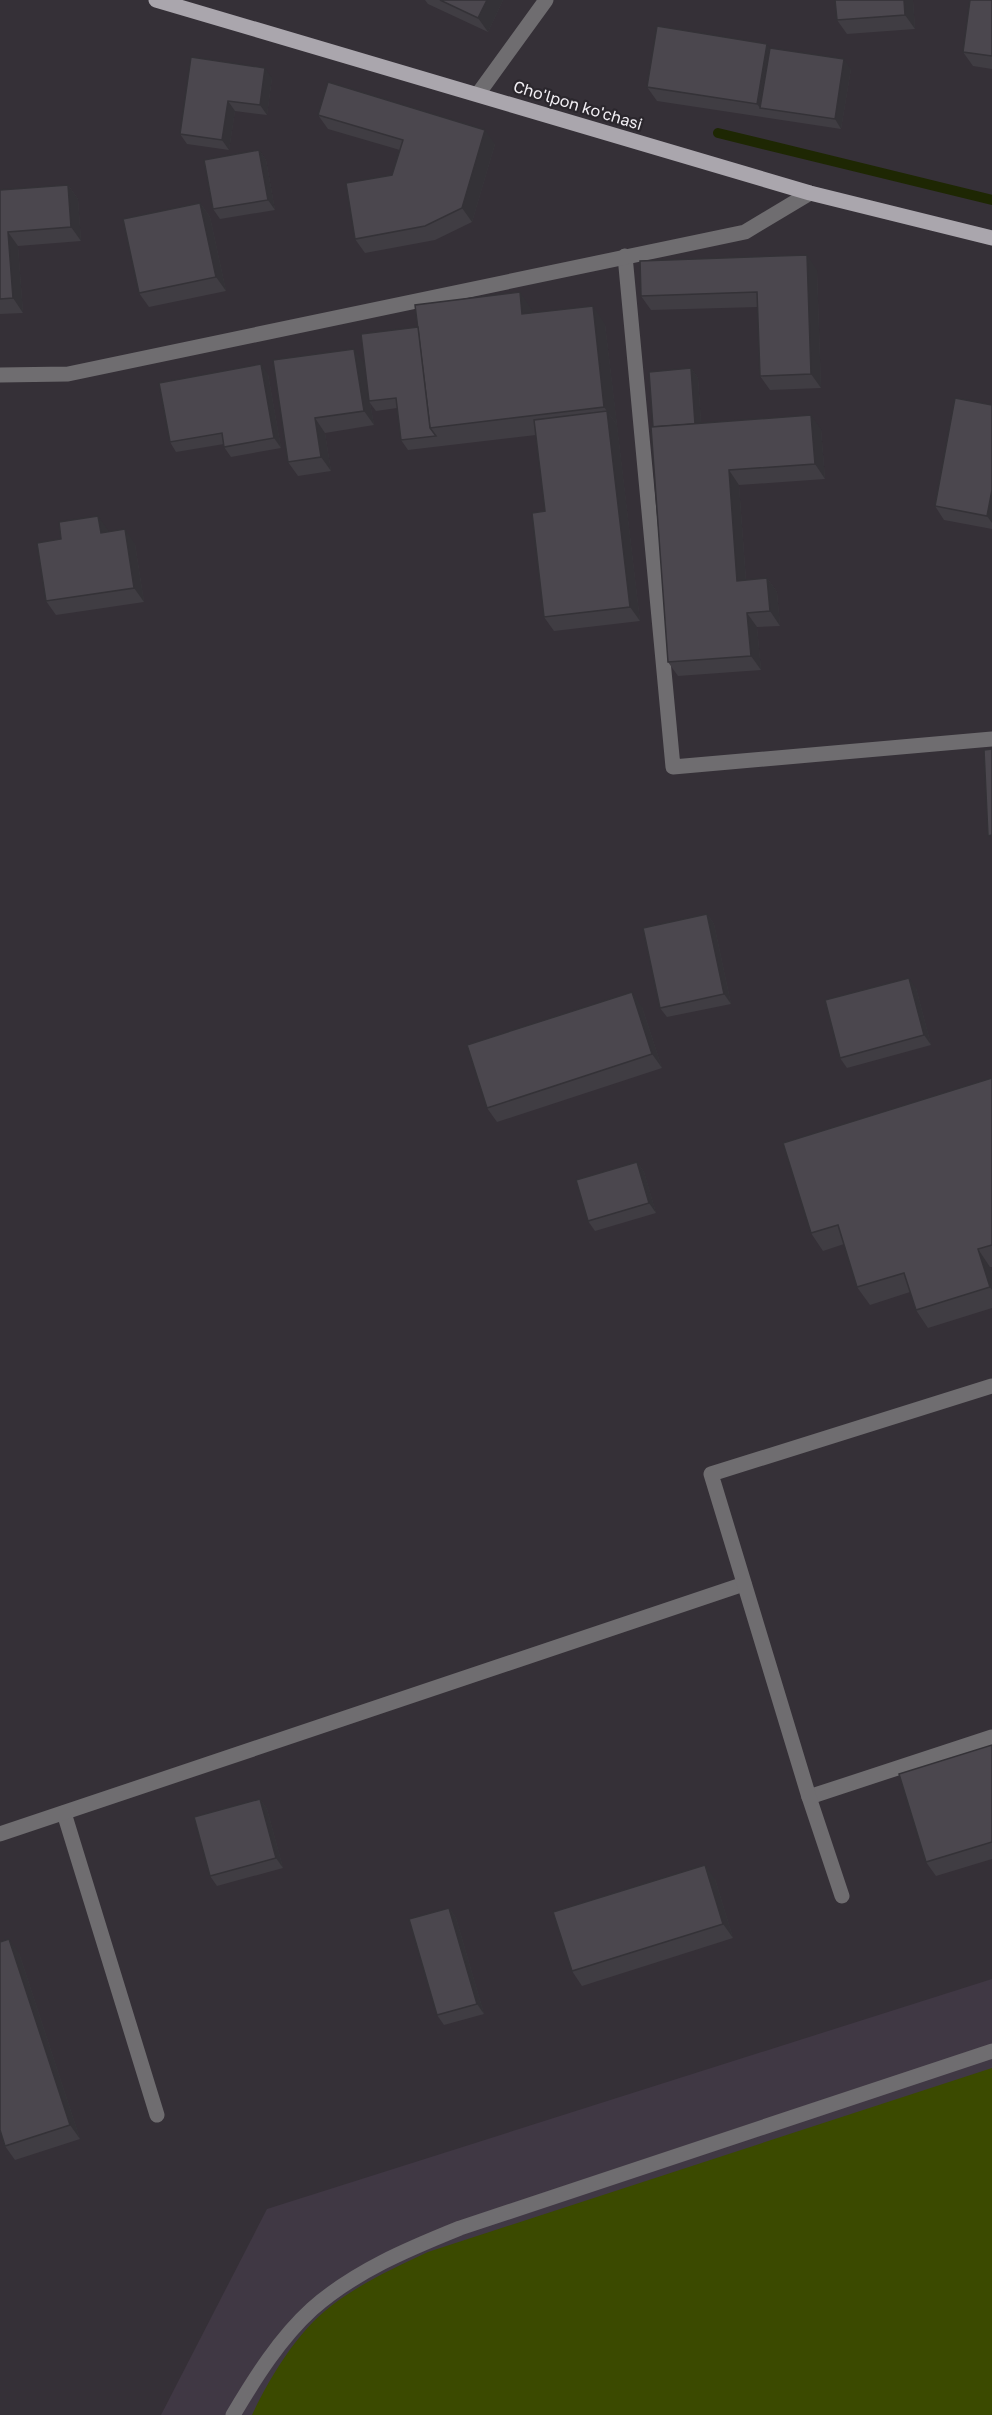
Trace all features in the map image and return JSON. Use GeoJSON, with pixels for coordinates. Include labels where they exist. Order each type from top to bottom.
{"type":"FeatureCollection","features":[{"type":"Feature","properties":{"kind":"main road","name":"Cho'lpon ko'chasi"},"geometry":{"type":"LineString","coordinates":[[156,0],[810,193],[992,238]]}},
{"type":"Feature","properties":{"kind":"street"},"geometry":{"type":"LineString","coordinates":[[478,94],[546,0]]}},
{"type":"Feature","properties":{"kind":"street"},"geometry":{"type":"LineString","coordinates":[[0,375],[68,374],[745,232],[810,193]]}},
{"type":"Feature","properties":{"kind":"street"},"geometry":{"type":"LineString","coordinates":[[625,256],[673,767],[992,739]]}},
{"type":"Feature","properties":{"kind":"street"},"geometry":{"type":"LineString","coordinates":[[842,1896],[809,1797],[711,1474],[992,1386]]}},
{"type":"Feature","properties":{"kind":"street"},"geometry":{"type":"LineString","coordinates":[[0,1834],[744,1584]]}},
{"type":"Feature","properties":{"kind":"street"},"geometry":{"type":"LineString","coordinates":[[809,1797],[992,1737]]}},
{"type":"Feature","properties":{"kind":"street"},"geometry":{"type":"LineString","coordinates":[[64,1813],[157,2115]]}},
{"type":"Feature","properties":{"kind":"street"},"geometry":{"type":"LineString","coordinates":[[233,2415],[273,2354],[311,2310],[345,2283],[381,2262],[460,2228],[992,2051]]}},
{"type":"Feature","properties":{"kind":"shaded area"},"geometry":{"type":"Polygon","coordinates":[[[992,1979],[992,2415],[161,2415],[267,2209],[992,1979]]]}},
{"type":"Feature","properties":{"kind":"green space"},"geometry":{"type":"Polygon","coordinates":[[[992,2068],[992,2415],[252,2415],[286,2356],[319,2317],[342,2298],[366,2283],[428,2252],[992,2068]]]}},
{"type":"Feature","properties":{"kind":"building"},"geometry":{"type":"Polygon","coordinates":[[[440,0],[487,0],[478,18],[440,0]]]}},
{"type":"Feature","properties":{"kind":"building"},"geometry":{"type":"Polygon","coordinates":[[[835,0],[904,0],[905,15],[837,20],[835,0]]]}},
{"type":"Feature","properties":{"kind":"building"},"geometry":{"type":"Polygon","coordinates":[[[970,0],[992,0],[992,56],[963,52],[970,0]]]}},
{"type":"Feature","properties":{"kind":"building"},"geometry":{"type":"Polygon","coordinates":[[[657,26],[767,44],[757,104],[647,87],[657,26]]]}},
{"type":"Feature","properties":{"kind":"building"},"geometry":{"type":"Polygon","coordinates":[[[770,48],[844,59],[835,119],[760,108],[770,48]]]}},
{"type":"Feature","properties":{"kind":"building"},"geometry":{"type":"Polygon","coordinates":[[[191,57],[265,68],[260,105],[228,101],[222,140],[180,134],[191,57]]]}},
{"type":"Feature","properties":{"kind":"building"},"geometry":{"type":"Polygon","coordinates":[[[328,82],[485,130],[462,208],[425,226],[355,239],[346,183],[392,175],[403,140],[318,115],[328,82]]]}},
{"type":"Feature","properties":{"kind":"building"},"geometry":{"type":"Polygon","coordinates":[[[259,150],[268,200],[213,209],[204,160],[259,150]]]}},
{"type":"Feature","properties":{"kind":"building"},"geometry":{"type":"Polygon","coordinates":[[[68,185],[71,227],[8,232],[13,298],[0,299],[0,190],[68,185]]]}},
{"type":"Feature","properties":{"kind":"building"},"geometry":{"type":"Polygon","coordinates":[[[200,203],[216,277],[139,293],[123,219],[200,203]]]}},
{"type":"Feature","properties":{"kind":"building"},"geometry":{"type":"Polygon","coordinates":[[[807,255],[811,374],[760,376],[757,292],[641,296],[640,261],[807,255]]]}},
{"type":"Feature","properties":{"kind":"building"},"geometry":{"type":"Polygon","coordinates":[[[520,292],[522,314],[593,306],[604,407],[430,428],[415,305],[520,292]]]}},
{"type":"Feature","properties":{"kind":"building"},"geometry":{"type":"Polygon","coordinates":[[[418,327],[430,428],[436,436],[401,440],[396,398],[369,401],[361,334],[418,327]]]}},
{"type":"Feature","properties":{"kind":"building"},"geometry":{"type":"Polygon","coordinates":[[[354,349],[364,411],[315,418],[321,457],[288,462],[273,360],[354,349]]]}},
{"type":"Feature","properties":{"kind":"building"},"geometry":{"type":"Polygon","coordinates":[[[261,364],[274,438],[224,447],[222,433],[170,442],[159,383],[261,364]]]}},
{"type":"Feature","properties":{"kind":"building"},"geometry":{"type":"Polygon","coordinates":[[[691,368],[695,424],[653,427],[649,372],[691,368]]]}},
{"type":"Feature","properties":{"kind":"building"},"geometry":{"type":"Polygon","coordinates":[[[955,398],[992,405],[992,490],[987,516],[935,506],[955,398]]]}},
{"type":"Feature","properties":{"kind":"building"},"geometry":{"type":"Polygon","coordinates":[[[607,411],[630,607],[544,617],[532,513],[545,511],[534,420],[607,411]]]}},
{"type":"Feature","properties":{"kind":"building"},"geometry":{"type":"Polygon","coordinates":[[[811,415],[815,464],[729,470],[737,581],[767,578],[770,611],[747,613],[751,656],[668,662],[651,427],[811,415]]]}},
{"type":"Feature","properties":{"kind":"building"},"geometry":{"type":"Polygon","coordinates":[[[98,516],[101,533],[125,529],[134,588],[46,601],[37,543],[61,539],[59,522],[98,516]]]}},
{"type":"Feature","properties":{"kind":"building"},"geometry":{"type":"Polygon","coordinates":[[[992,749],[992,835],[988,836],[984,750],[992,749]]]}},
{"type":"Feature","properties":{"kind":"building"},"geometry":{"type":"Polygon","coordinates":[[[707,914],[724,994],[660,1008],[643,928],[707,914]]]}},
{"type":"Feature","properties":{"kind":"building"},"geometry":{"type":"Polygon","coordinates":[[[909,978],[924,1035],[840,1058],[825,1000],[909,978]]]}},
{"type":"Feature","properties":{"kind":"building"},"geometry":{"type":"Polygon","coordinates":[[[632,992],[652,1054],[487,1108],[467,1045],[632,992]]]}},
{"type":"Feature","properties":{"kind":"building"},"geometry":{"type":"Polygon","coordinates":[[[992,1078],[992,1245],[978,1249],[990,1287],[916,1310],[904,1273],[857,1287],[838,1225],[811,1233],[783,1143],[992,1078]]]}},
{"type":"Feature","properties":{"kind":"building"},"geometry":{"type":"Polygon","coordinates":[[[637,1162],[649,1203],[588,1221],[576,1180],[637,1162]]]}},
{"type":"Feature","properties":{"kind":"building"},"geometry":{"type":"Polygon","coordinates":[[[992,1745],[992,1842],[926,1862],[899,1774],[992,1745]]]}},
{"type":"Feature","properties":{"kind":"building"},"geometry":{"type":"Polygon","coordinates":[[[260,1799],[276,1858],[210,1876],[194,1817],[260,1799]]]}},
{"type":"Feature","properties":{"kind":"building"},"geometry":{"type":"Polygon","coordinates":[[[705,1865],[723,1924],[572,1971],[553,1912],[705,1865]]]}},
{"type":"Feature","properties":{"kind":"building"},"geometry":{"type":"Polygon","coordinates":[[[449,1908],[477,2004],[437,2015],[409,1919],[449,1908]]]}},
{"type":"Feature","properties":{"kind":"building"},"geometry":{"type":"Polygon","coordinates":[[[9,1939],[70,2125],[5,2146],[0,2130],[0,1942],[9,1939]]]}},
{"type":"Feature","properties":{"kind":"waterway"},"geometry":{"type":"LineString","coordinates":[[718,133],[992,200]]}}]}
